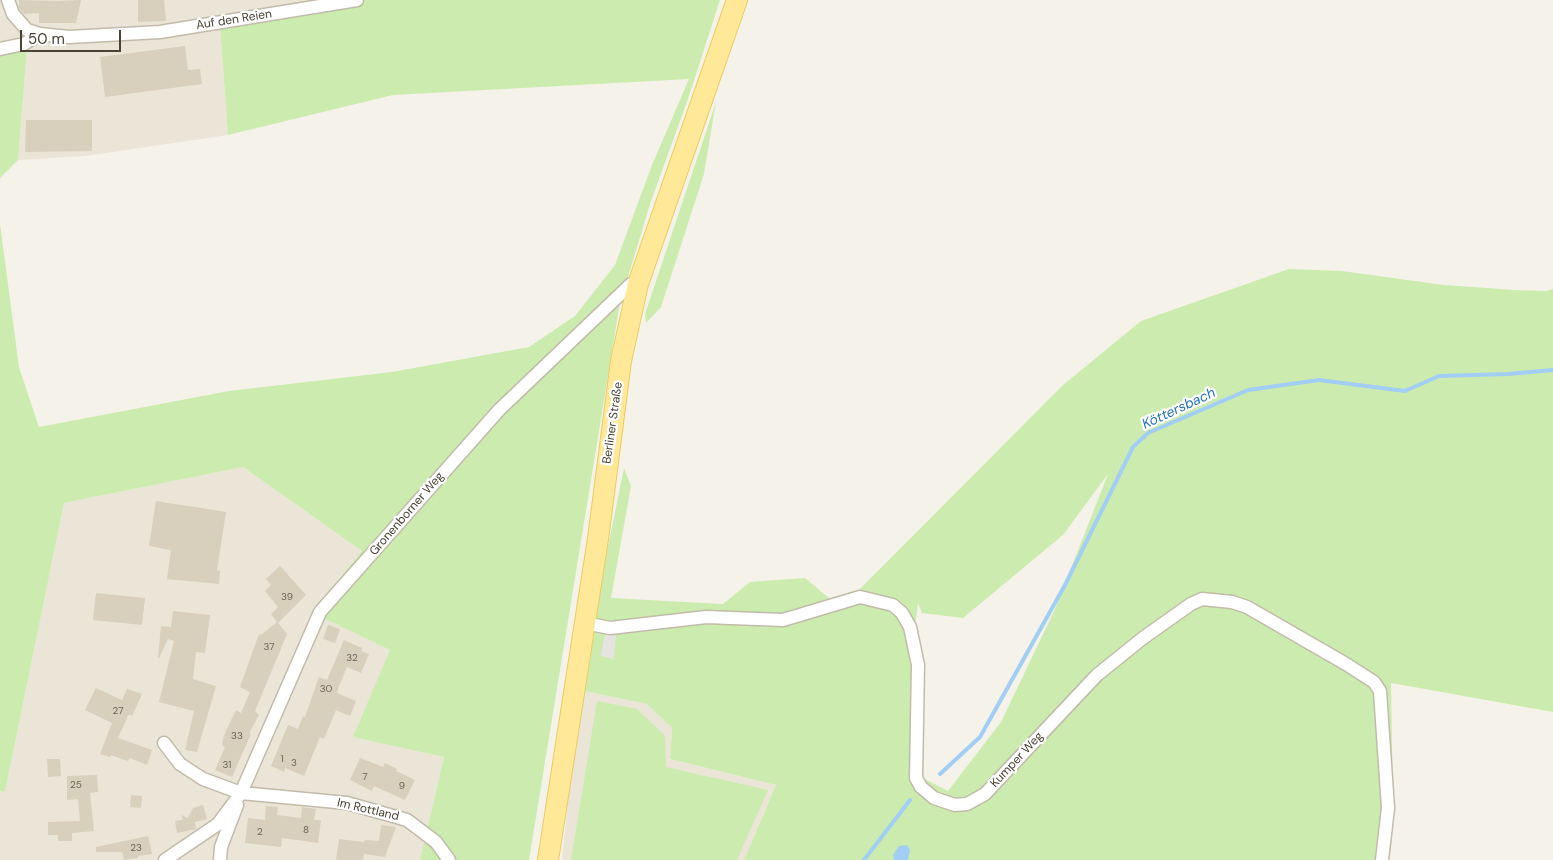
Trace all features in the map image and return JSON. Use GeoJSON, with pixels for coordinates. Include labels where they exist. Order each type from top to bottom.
{"type":"FeatureCollection","features":[{"type":"Feature","properties":{"kind":"main road","name":"Berliner Straße"},"geometry":{"type":"LineString","coordinates":[[548,860],[585,623],[622,361],[638,284],[737,0]]}},
{"type":"Feature","properties":{"kind":"street","name":"Auf den Reien"},"geometry":{"type":"LineString","coordinates":[[8,0],[19,22],[28,30],[40,34],[69,37],[160,32],[357,0]]}},
{"type":"Feature","properties":{"kind":"street"},"geometry":{"type":"LineString","coordinates":[[0,48],[24,44],[40,34]]}},
{"type":"Feature","properties":{"kind":"street","name":"Gronenborner Weg"},"geometry":{"type":"LineString","coordinates":[[220,860],[221,847],[241,794],[320,612],[499,410],[631,284],[638,284]]}},
{"type":"Feature","properties":{"kind":"street","name":"Kumper Weg"},"geometry":{"type":"LineString","coordinates":[[585,623],[610,628],[706,617],[783,620],[860,597],[893,605],[902,614],[910,627],[918,665],[916,778],[921,787],[934,798],[955,805],[967,804],[985,794],[1097,675],[1143,638],[1191,604],[1202,599],[1232,602],[1247,607],[1346,664],[1374,682],[1380,691],[1388,808],[1382,860]]}},
{"type":"Feature","properties":{"kind":"street"},"geometry":{"type":"LineString","coordinates":[[164,742],[180,764],[203,779],[241,794]]}},
{"type":"Feature","properties":{"kind":"street","name":"Gronenborner Weg"},"geometry":{"type":"LineString","coordinates":[[165,860],[218,824],[241,794]]}},
{"type":"Feature","properties":{"kind":"street","name":"Im Rottland"},"geometry":{"type":"LineString","coordinates":[[241,794],[347,803],[407,820],[436,842],[448,860]]}},
{"type":"Feature","properties":{"kind":"shaded area"},"geometry":{"type":"Polygon","coordinates":[[[0,0],[336,0],[220,28],[228,135],[85,156],[18,160],[27,49],[0,54],[0,0]]]}},
{"type":"Feature","properties":{"kind":"shaded area"},"geometry":{"type":"Polygon","coordinates":[[[243,467],[362,551],[311,611],[390,650],[444,757],[420,860],[0,860],[0,791],[5,792],[64,503],[243,467]]]}},
{"type":"Feature","properties":{"kind":"shaded area"},"geometry":{"type":"Polygon","coordinates":[[[605,634],[616,634],[614,659],[601,656],[605,634]]]}},
{"type":"Feature","properties":{"kind":"shaded area"},"geometry":{"type":"Polygon","coordinates":[[[579,690],[647,704],[672,728],[670,759],[776,785],[744,860],[562,860],[579,690]]]}},
{"type":"Feature","properties":{"kind":"green space"},"geometry":{"type":"Polygon","coordinates":[[[336,0],[720,0],[688,99],[650,204],[625,287],[581,326],[579,323],[584,334],[620,302],[529,860],[420,860],[444,757],[353,737],[390,650],[311,612],[362,551],[243,467],[64,503],[5,792],[0,791],[0,224],[19,367],[39,427],[229,391],[392,372],[529,347],[575,316],[615,265],[652,165],[689,79],[393,95],[228,135],[220,27],[336,0]]]}},
{"type":"Feature","properties":{"kind":"green space"},"geometry":{"type":"Polygon","coordinates":[[[27,49],[18,160],[0,178],[0,54],[27,49]]]}},
{"type":"Feature","properties":{"kind":"green space"},"geometry":{"type":"Polygon","coordinates":[[[716,102],[704,174],[661,307],[646,323],[645,314],[716,102]]]}},
{"type":"Feature","properties":{"kind":"green space"},"geometry":{"type":"Polygon","coordinates":[[[1289,269],[1342,271],[1444,285],[1515,290],[1546,291],[1553,289],[1553,712],[1391,683],[1393,808],[1386,860],[744,860],[776,785],[670,759],[672,728],[647,704],[579,690],[624,468],[631,486],[611,598],[723,604],[750,582],[805,578],[841,608],[1062,386],[1141,321],[1289,269]],[[1108,474],[1063,535],[963,618],[922,613],[918,603],[911,657],[911,772],[948,791],[1001,722],[1055,609],[1108,474]]]}},
{"type":"Feature","properties":{"kind":"green space"},"geometry":{"type":"Polygon","coordinates":[[[597,701],[637,709],[665,736],[666,767],[768,790],[737,860],[571,860],[597,701]]]}},
{"type":"Feature","properties":{"kind":"water"},"geometry":{"type":"Polygon","coordinates":[[[907,845],[910,850],[908,860],[894,860],[893,855],[899,846],[907,845]]]}},
{"type":"Feature","properties":{"kind":"building"},"geometry":{"type":"Polygon","coordinates":[[[19,0],[81,0],[76,23],[39,23],[39,13],[24,14],[19,8],[19,0]]]}},
{"type":"Feature","properties":{"kind":"building"},"geometry":{"type":"Polygon","coordinates":[[[138,0],[164,0],[166,21],[138,22],[138,0]]]}},
{"type":"Feature","properties":{"kind":"building"},"geometry":{"type":"Polygon","coordinates":[[[185,46],[188,70],[200,69],[202,84],[105,97],[100,57],[185,46]]]}},
{"type":"Feature","properties":{"kind":"building"},"geometry":{"type":"Polygon","coordinates":[[[26,120],[92,120],[92,151],[25,152],[26,120]]]}},
{"type":"Feature","properties":{"kind":"building"},"geometry":{"type":"Polygon","coordinates":[[[156,501],[226,512],[217,570],[220,571],[219,584],[167,579],[171,550],[149,546],[156,501]]]}},
{"type":"Feature","properties":{"kind":"building"},"geometry":{"type":"Polygon","coordinates":[[[280,566],[306,595],[278,623],[287,634],[255,711],[259,715],[249,733],[251,734],[232,777],[215,770],[225,747],[222,745],[224,735],[236,710],[241,713],[250,692],[240,687],[259,634],[261,635],[277,622],[271,614],[278,607],[265,591],[271,585],[266,579],[280,566]]]}},
{"type":"Feature","properties":{"kind":"building"},"geometry":{"type":"Polygon","coordinates":[[[96,593],[145,598],[142,625],[93,620],[96,593]]]}},
{"type":"Feature","properties":{"kind":"building"},"geometry":{"type":"Polygon","coordinates":[[[173,611],[210,615],[205,653],[196,652],[193,679],[216,686],[197,752],[185,750],[194,711],[159,702],[174,641],[168,639],[158,658],[161,626],[171,627],[173,611]]]}},
{"type":"Feature","properties":{"kind":"building"},"geometry":{"type":"Polygon","coordinates":[[[328,625],[340,629],[335,643],[323,639],[328,625]]]}},
{"type":"Feature","properties":{"kind":"building"},"geometry":{"type":"Polygon","coordinates":[[[344,640],[362,648],[361,651],[369,654],[361,673],[347,667],[339,686],[337,693],[356,701],[350,716],[336,710],[324,739],[320,737],[304,776],[285,768],[284,772],[271,766],[288,725],[298,729],[303,716],[305,717],[319,677],[327,680],[344,640]]]}},
{"type":"Feature","properties":{"kind":"building"},"geometry":{"type":"Polygon","coordinates":[[[96,688],[122,700],[127,689],[142,694],[132,716],[129,714],[118,738],[152,750],[147,765],[130,758],[128,761],[111,755],[110,757],[100,754],[112,723],[85,710],[96,688]]]}},
{"type":"Feature","properties":{"kind":"building"},"geometry":{"type":"Polygon","coordinates":[[[360,758],[383,767],[385,763],[397,769],[396,771],[415,780],[405,800],[374,786],[372,791],[350,780],[360,758]]]}},
{"type":"Feature","properties":{"kind":"building"},"geometry":{"type":"Polygon","coordinates":[[[47,759],[60,759],[61,776],[48,777],[47,759]]]}},
{"type":"Feature","properties":{"kind":"building"},"geometry":{"type":"Polygon","coordinates":[[[97,775],[98,792],[90,793],[94,831],[72,833],[72,841],[58,841],[58,835],[48,835],[48,822],[80,821],[78,799],[67,800],[67,776],[97,775]]]}},
{"type":"Feature","properties":{"kind":"building"},"geometry":{"type":"Polygon","coordinates":[[[131,795],[142,796],[141,808],[130,807],[131,795]]]}},
{"type":"Feature","properties":{"kind":"building"},"geometry":{"type":"Polygon","coordinates":[[[203,805],[207,819],[195,822],[196,829],[177,833],[175,821],[183,820],[181,815],[188,818],[193,808],[203,805]]]}},
{"type":"Feature","properties":{"kind":"building"},"geometry":{"type":"Polygon","coordinates":[[[266,806],[278,807],[277,815],[301,818],[302,807],[316,809],[314,820],[321,820],[318,843],[282,838],[281,847],[245,843],[248,818],[265,820],[266,806]]]}},
{"type":"Feature","properties":{"kind":"building"},"geometry":{"type":"Polygon","coordinates":[[[381,825],[396,827],[385,857],[364,854],[363,860],[336,860],[339,839],[364,842],[365,840],[379,841],[381,825]]]}},
{"type":"Feature","properties":{"kind":"building"},"geometry":{"type":"Polygon","coordinates":[[[148,836],[152,854],[124,860],[122,852],[96,852],[96,847],[148,836]]]}},
{"type":"Feature","properties":{"kind":"waterway","name":"Köttersbach"},"geometry":{"type":"LineString","coordinates":[[940,774],[980,737],[1065,585],[1133,447],[1148,433],[1248,390],[1319,380],[1405,391],[1439,376],[1508,374],[1553,370]]}},
{"type":"Feature","properties":{"kind":"waterway","name":"Köttersbach"},"geometry":{"type":"LineString","coordinates":[[864,860],[910,800]]}}]}
